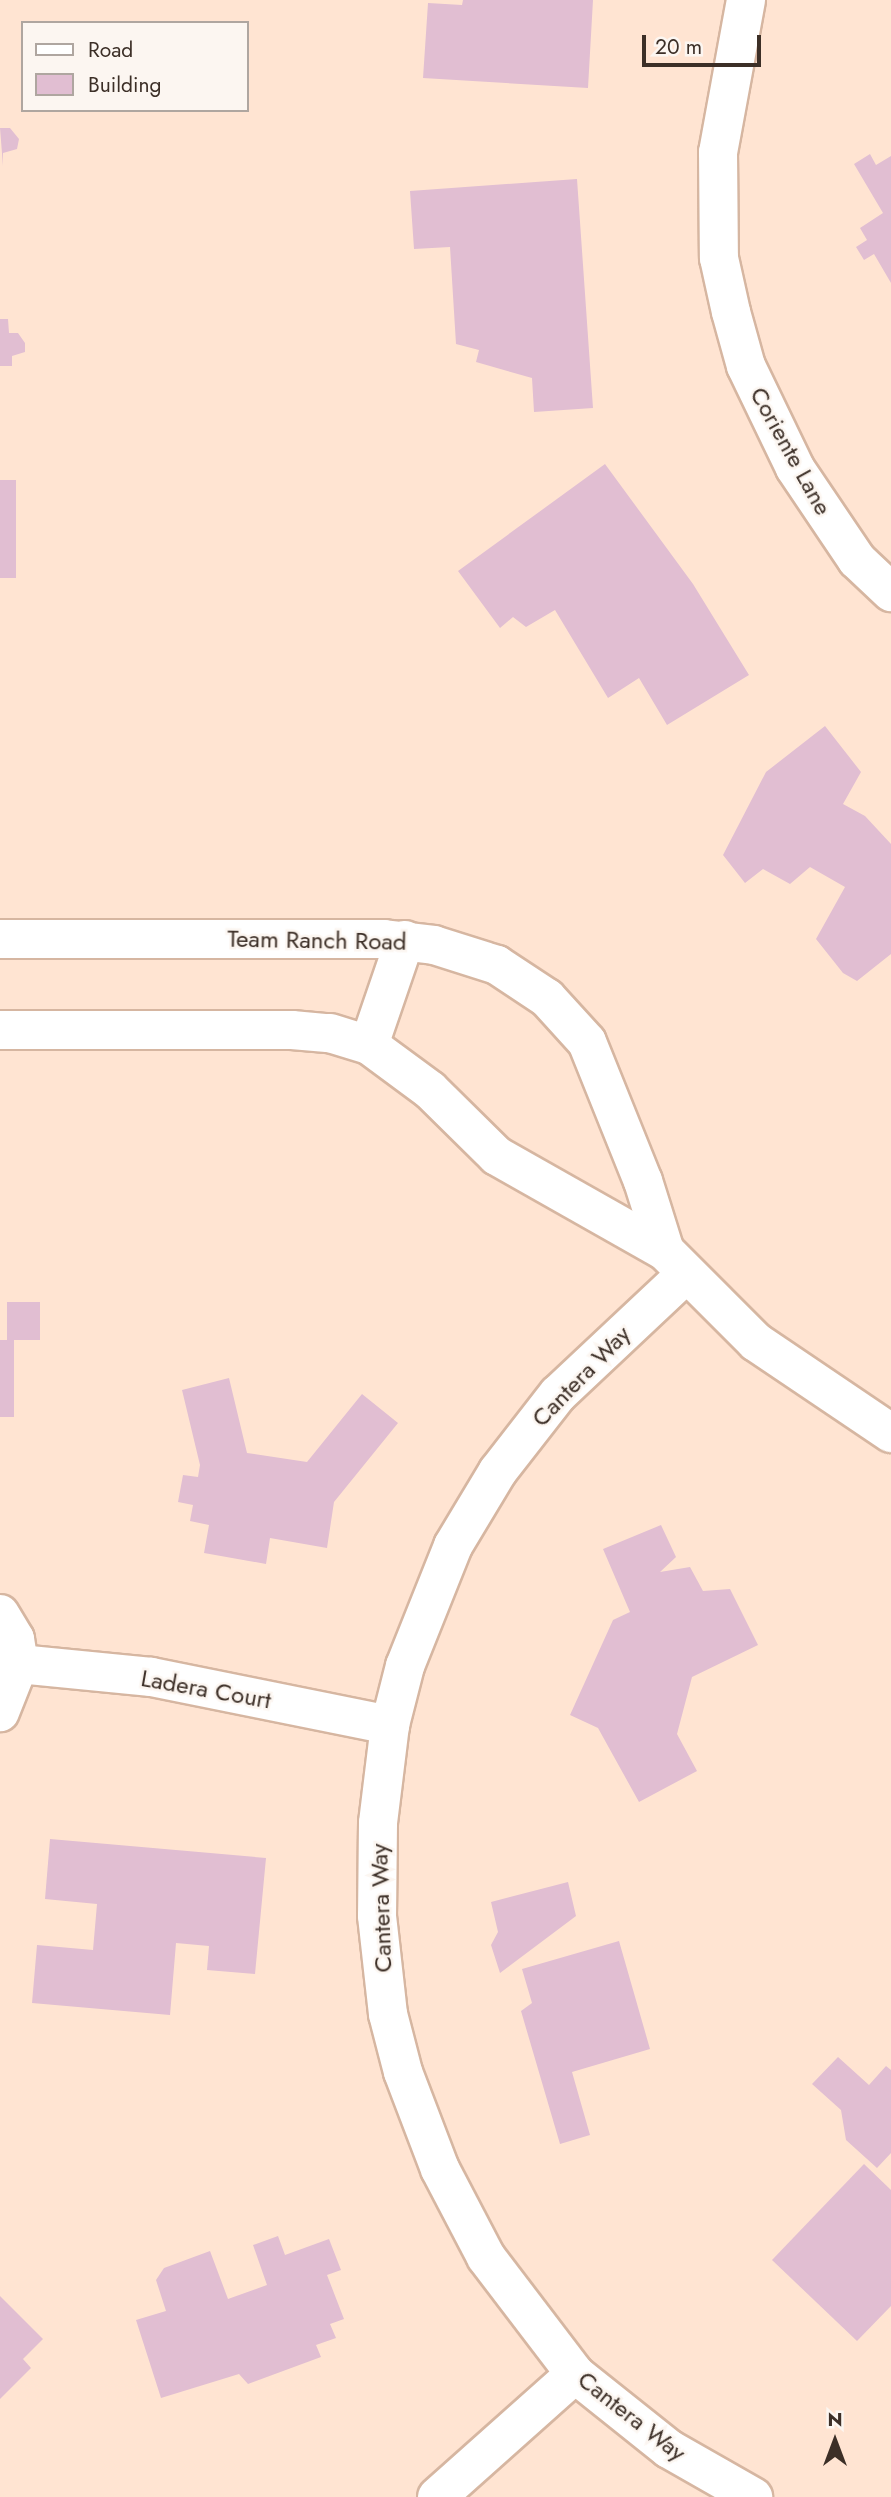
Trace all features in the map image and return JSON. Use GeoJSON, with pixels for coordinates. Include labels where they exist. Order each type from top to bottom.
{"type":"FeatureCollection","features":[{"type":"Feature","properties":{"kind":"street","name":"Coriente Lane"},"geometry":{"type":"LineString","coordinates":[[746,0],[718,152],[719,258],[731,312],[746,366],[795,468],[858,560],[891,592]]}},
{"type":"Feature","properties":{"kind":"street","name":"Team Ranch Road"},"geometry":{"type":"LineString","coordinates":[[0,939],[405,940],[497,965],[569,1020],[597,1061],[675,1263]]}},
{"type":"Feature","properties":{"kind":"street"},"geometry":{"type":"LineString","coordinates":[[369,1045],[405,940]]}},
{"type":"Feature","properties":{"kind":"street","name":"Team Ranch Road"},"geometry":{"type":"LineString","coordinates":[[0,1030],[292,1030],[330,1032],[369,1045],[430,1090],[517,1171],[675,1263],[801,1377],[891,1433]]}},
{"type":"Feature","properties":{"kind":"street","name":"Cantera Way"},"geometry":{"type":"LineString","coordinates":[[675,1263],[558,1394],[498,1471],[433,1589],[390,1725],[378,1823],[377,1916],[388,2014],[403,2072],[461,2215],[516,2300],[576,2374],[668,2449],[753,2497]]}},
{"type":"Feature","properties":{"kind":"street"},"geometry":{"type":"LineString","coordinates":[[0,1614],[15,1639],[19,1664],[0,1712]]}},
{"type":"Feature","properties":{"kind":"street","name":"Ladera Court"},"geometry":{"type":"LineString","coordinates":[[19,1664],[151,1677],[390,1725]]}},
{"type":"Feature","properties":{"kind":"street"},"geometry":{"type":"LineString","coordinates":[[437,2497],[576,2374]]}},
{"type":"Feature","properties":{"kind":"building"},"geometry":{"type":"Polygon","coordinates":[[[463,0],[593,0],[588,88],[423,78],[428,3],[462,5],[463,0]]]}},
{"type":"Feature","properties":{"kind":"building"},"geometry":{"type":"Polygon","coordinates":[[[0,128],[10,128],[19,139],[17,149],[3,153],[3,166],[0,128]]]}},
{"type":"Feature","properties":{"kind":"building"},"geometry":{"type":"Polygon","coordinates":[[[870,154],[876,165],[891,156],[891,283],[874,254],[864,260],[856,247],[867,240],[860,228],[883,213],[854,164],[870,154]]]}},
{"type":"Feature","properties":{"kind":"building"},"geometry":{"type":"Polygon","coordinates":[[[577,179],[593,408],[534,412],[532,378],[476,362],[479,350],[456,344],[450,247],[414,249],[410,191],[577,179]]]}},
{"type":"Feature","properties":{"kind":"building"},"geometry":{"type":"Polygon","coordinates":[[[0,319],[8,319],[9,333],[18,333],[25,343],[25,352],[12,356],[12,366],[0,366],[0,319]]]}},
{"type":"Feature","properties":{"kind":"building"},"geometry":{"type":"Polygon","coordinates":[[[605,464],[693,584],[749,675],[667,725],[639,678],[608,698],[555,610],[526,627],[513,617],[500,628],[458,571],[605,464]]]}},
{"type":"Feature","properties":{"kind":"building"},"geometry":{"type":"Polygon","coordinates":[[[0,480],[16,480],[16,578],[0,578],[0,480]]]}},
{"type":"Feature","properties":{"kind":"building"},"geometry":{"type":"Polygon","coordinates":[[[825,726],[861,772],[843,804],[865,816],[891,844],[891,954],[857,981],[843,973],[816,939],[845,887],[810,867],[790,884],[763,869],[745,883],[723,855],[766,772],[825,726]]]}},
{"type":"Feature","properties":{"kind":"building"},"geometry":{"type":"Polygon","coordinates":[[[7,1302],[40,1302],[40,1340],[14,1340],[14,1417],[0,1417],[0,1340],[7,1340],[7,1302]]]}},
{"type":"Feature","properties":{"kind":"building"},"geometry":{"type":"Polygon","coordinates":[[[229,1378],[247,1453],[307,1462],[362,1394],[398,1423],[334,1502],[327,1548],[270,1538],[266,1564],[204,1553],[209,1525],[190,1521],[193,1505],[178,1502],[183,1475],[198,1477],[200,1465],[182,1390],[229,1378]]]}},
{"type":"Feature","properties":{"kind":"building"},"geometry":{"type":"Polygon","coordinates":[[[661,1525],[676,1557],[660,1572],[690,1567],[703,1591],[730,1589],[758,1645],[692,1677],[677,1734],[697,1771],[639,1802],[598,1728],[570,1715],[613,1620],[630,1612],[603,1549],[661,1525]]]}},
{"type":"Feature","properties":{"kind":"building"},"geometry":{"type":"Polygon","coordinates":[[[50,1839],[266,1858],[255,1974],[207,1970],[209,1946],[176,1943],[170,2015],[32,2003],[37,1945],[93,1950],[97,1904],[45,1899],[50,1839]]]}},
{"type":"Feature","properties":{"kind":"building"},"geometry":{"type":"Polygon","coordinates":[[[568,1882],[576,1916],[500,1973],[491,1945],[498,1932],[491,1902],[568,1882]]]}},
{"type":"Feature","properties":{"kind":"building"},"geometry":{"type":"Polygon","coordinates":[[[619,1941],[650,2049],[572,2072],[590,2135],[560,2144],[521,2011],[532,2003],[522,1969],[619,1941]]]}},
{"type":"Feature","properties":{"kind":"building"},"geometry":{"type":"Polygon","coordinates":[[[838,2057],[869,2085],[886,2066],[891,2070],[891,2153],[877,2168],[846,2140],[841,2110],[812,2084],[838,2057]]]}},
{"type":"Feature","properties":{"kind":"building"},"geometry":{"type":"Polygon","coordinates":[[[864,2164],[891,2190],[891,2306],[857,2341],[772,2260],[864,2164]]]}},
{"type":"Feature","properties":{"kind":"building"},"geometry":{"type":"Polygon","coordinates":[[[278,2236],[285,2255],[329,2239],[341,2270],[327,2275],[344,2319],[330,2324],[336,2338],[316,2345],[321,2357],[248,2384],[239,2374],[161,2398],[136,2320],[166,2311],[156,2280],[164,2268],[210,2251],[228,2299],[267,2285],[253,2245],[278,2236]]]}},
{"type":"Feature","properties":{"kind":"building"},"geometry":{"type":"Polygon","coordinates":[[[0,2296],[43,2339],[23,2359],[31,2368],[0,2399],[0,2296]]]}}]}
